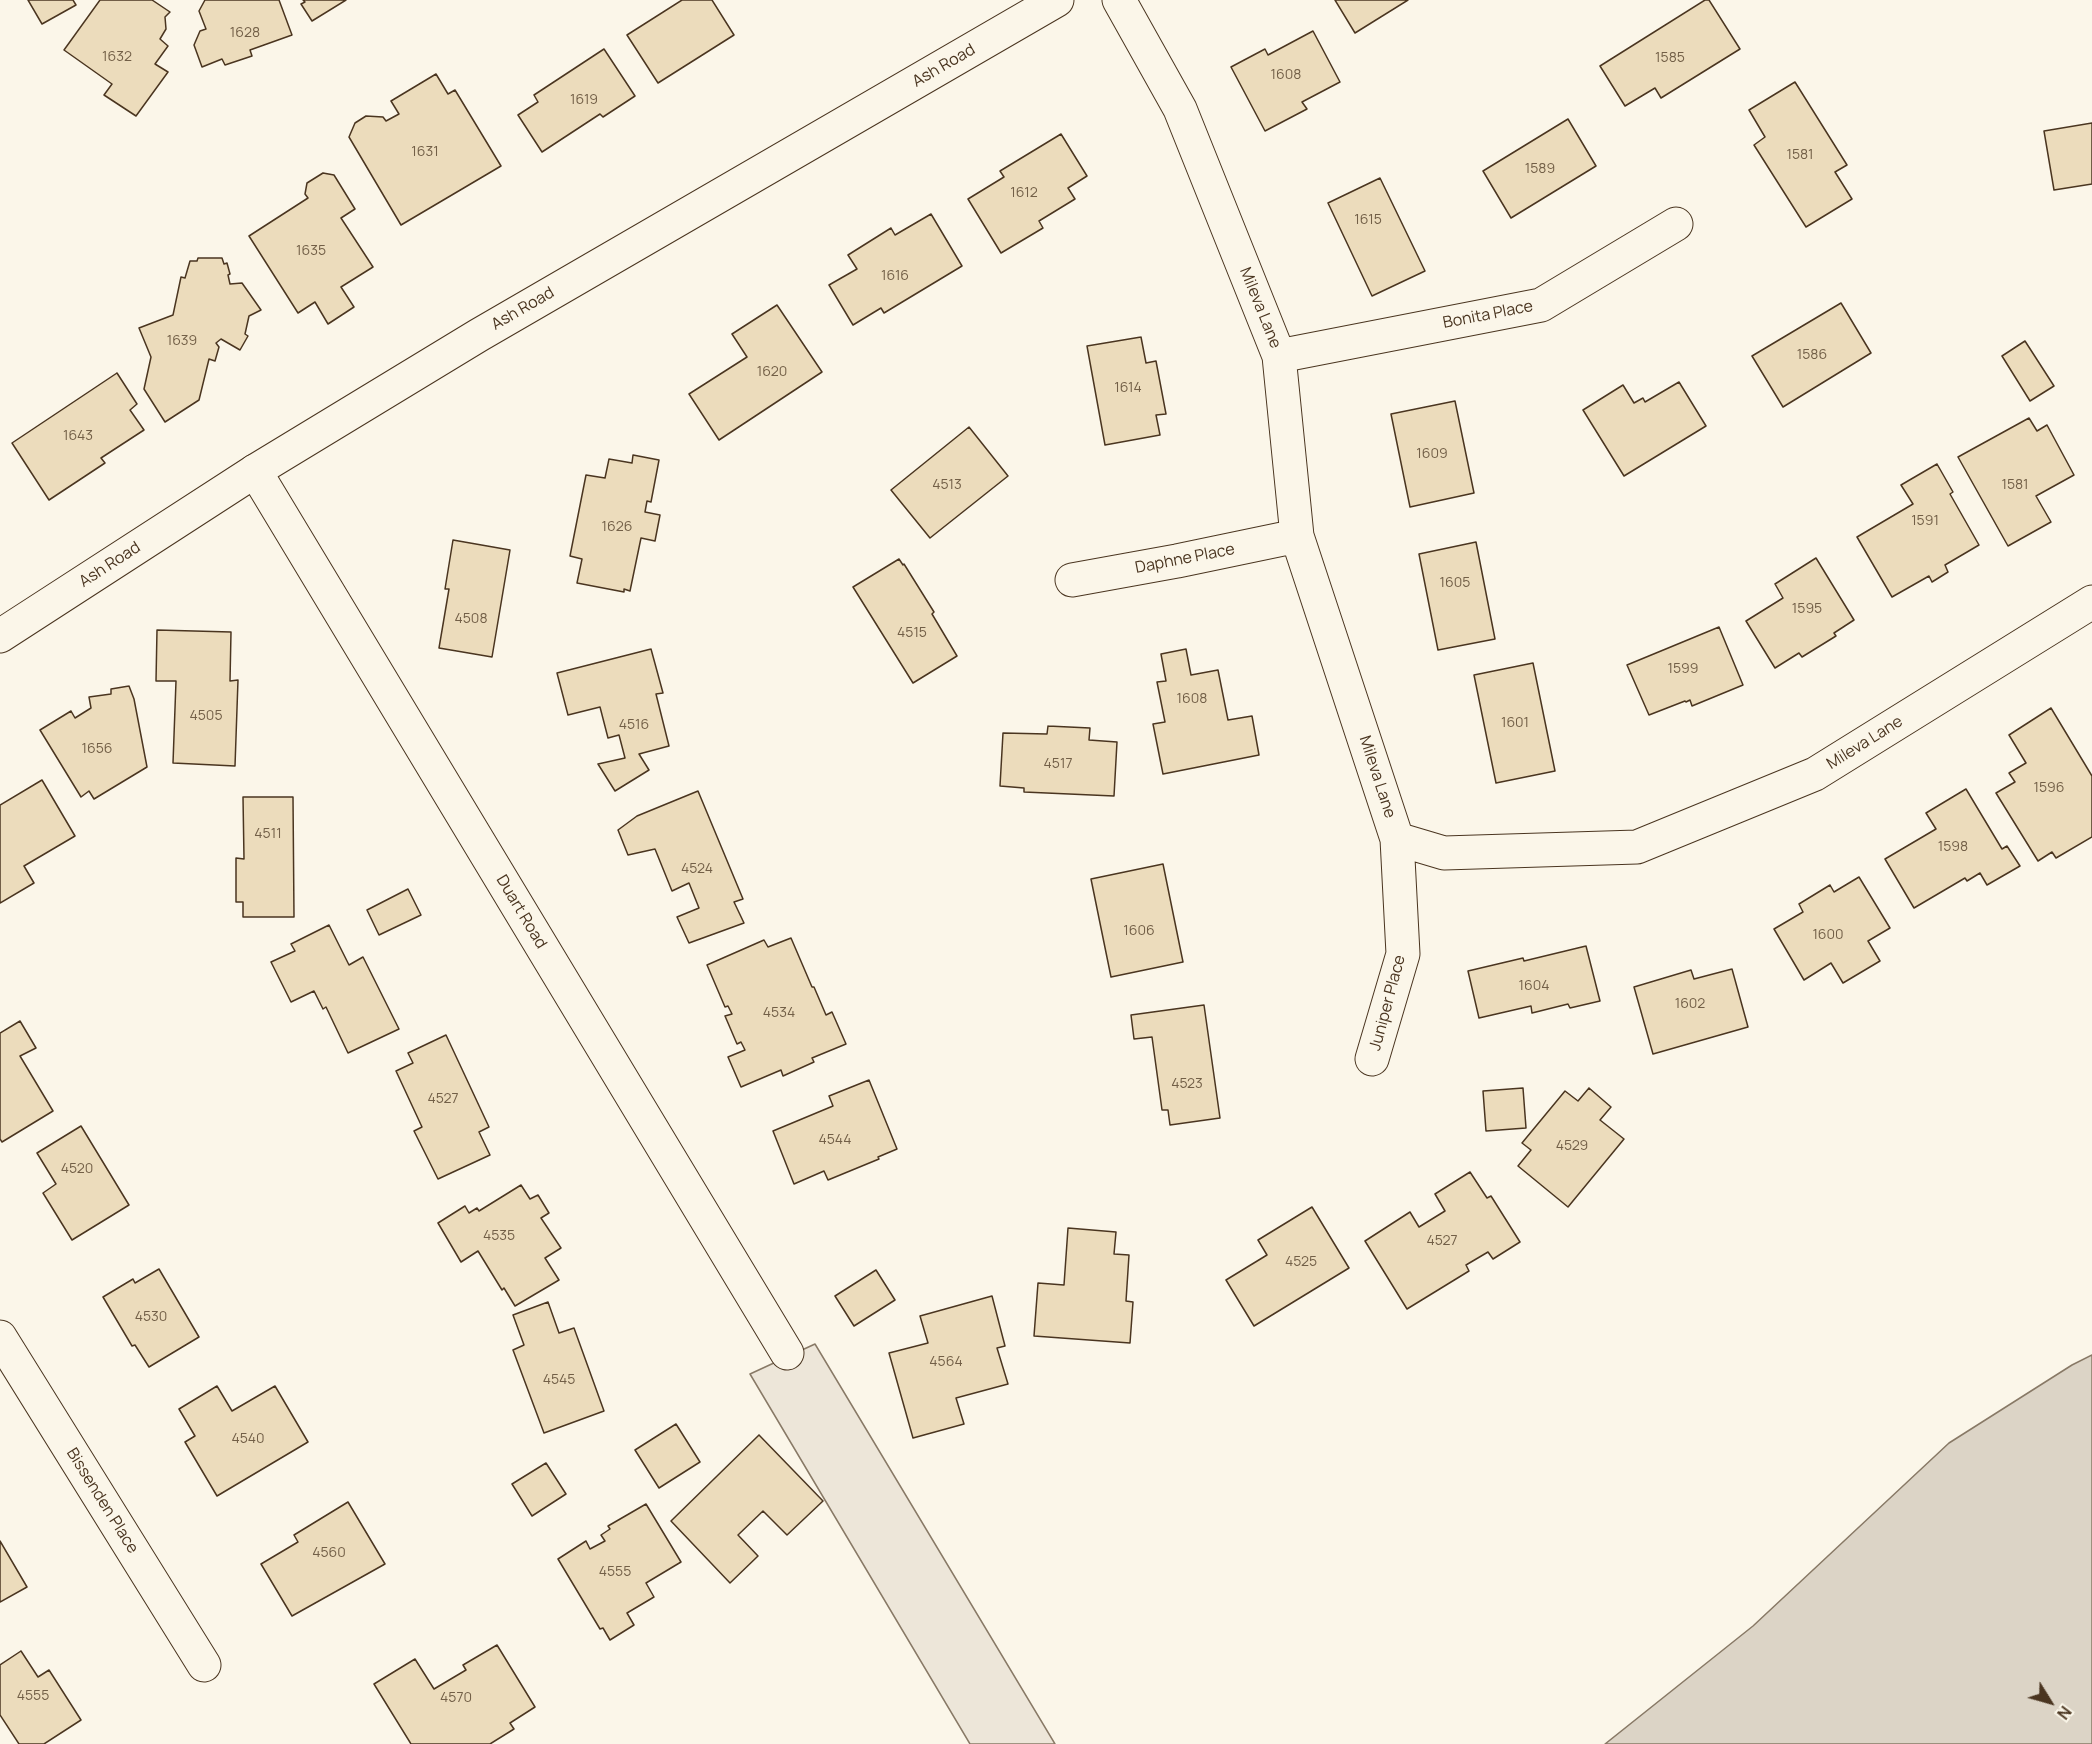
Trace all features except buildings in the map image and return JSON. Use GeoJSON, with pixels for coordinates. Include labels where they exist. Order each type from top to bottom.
{"type":"FeatureCollection","features":[{"type":"Feature","properties":{"kind":"street","name":"Ash Road"},"geometry":{"type":"LineString","coordinates":[[0,636],[255,471],[479,335],[1057,0]]}},
{"type":"Feature","properties":{"kind":"street","name":"Mileva Lane"},"geometry":{"type":"LineString","coordinates":[[1119,0],[1180,109],[1279,356],[1297,536],[1397,839],[1444,853],[1637,847],[1815,774],[2092,602]]}},
{"type":"Feature","properties":{"kind":"street","name":"Bonita Place"},"geometry":{"type":"LineString","coordinates":[[1279,356],[1541,305],[1676,224]]}},
{"type":"Feature","properties":{"kind":"street","name":"Duart Road"},"geometry":{"type":"LineString","coordinates":[[255,471],[787,1353]]}},
{"type":"Feature","properties":{"kind":"street","name":"Daphne Place"},"geometry":{"type":"LineString","coordinates":[[1072,580],[1297,536]]}},
{"type":"Feature","properties":{"kind":"street","name":"Juniper Place"},"geometry":{"type":"LineString","coordinates":[[1372,1059],[1403,954],[1397,839]]}},
{"type":"Feature","properties":{"kind":"street","name":"Bissenden Place"},"geometry":{"type":"LineString","coordinates":[[0,1337],[204,1665]]}},
{"type":"Feature","properties":{"kind":"shaded area"},"geometry":{"type":"Polygon","coordinates":[[[815,1344],[1055,1744],[970,1744],[750,1374],[815,1344]]]}},
{"type":"Feature","properties":{"kind":"shaded area"},"geometry":{"type":"Polygon","coordinates":[[[2092,1355],[2092,1744],[1605,1744],[1753,1626],[1949,1443],[2072,1365],[2092,1355]]]}}]}
